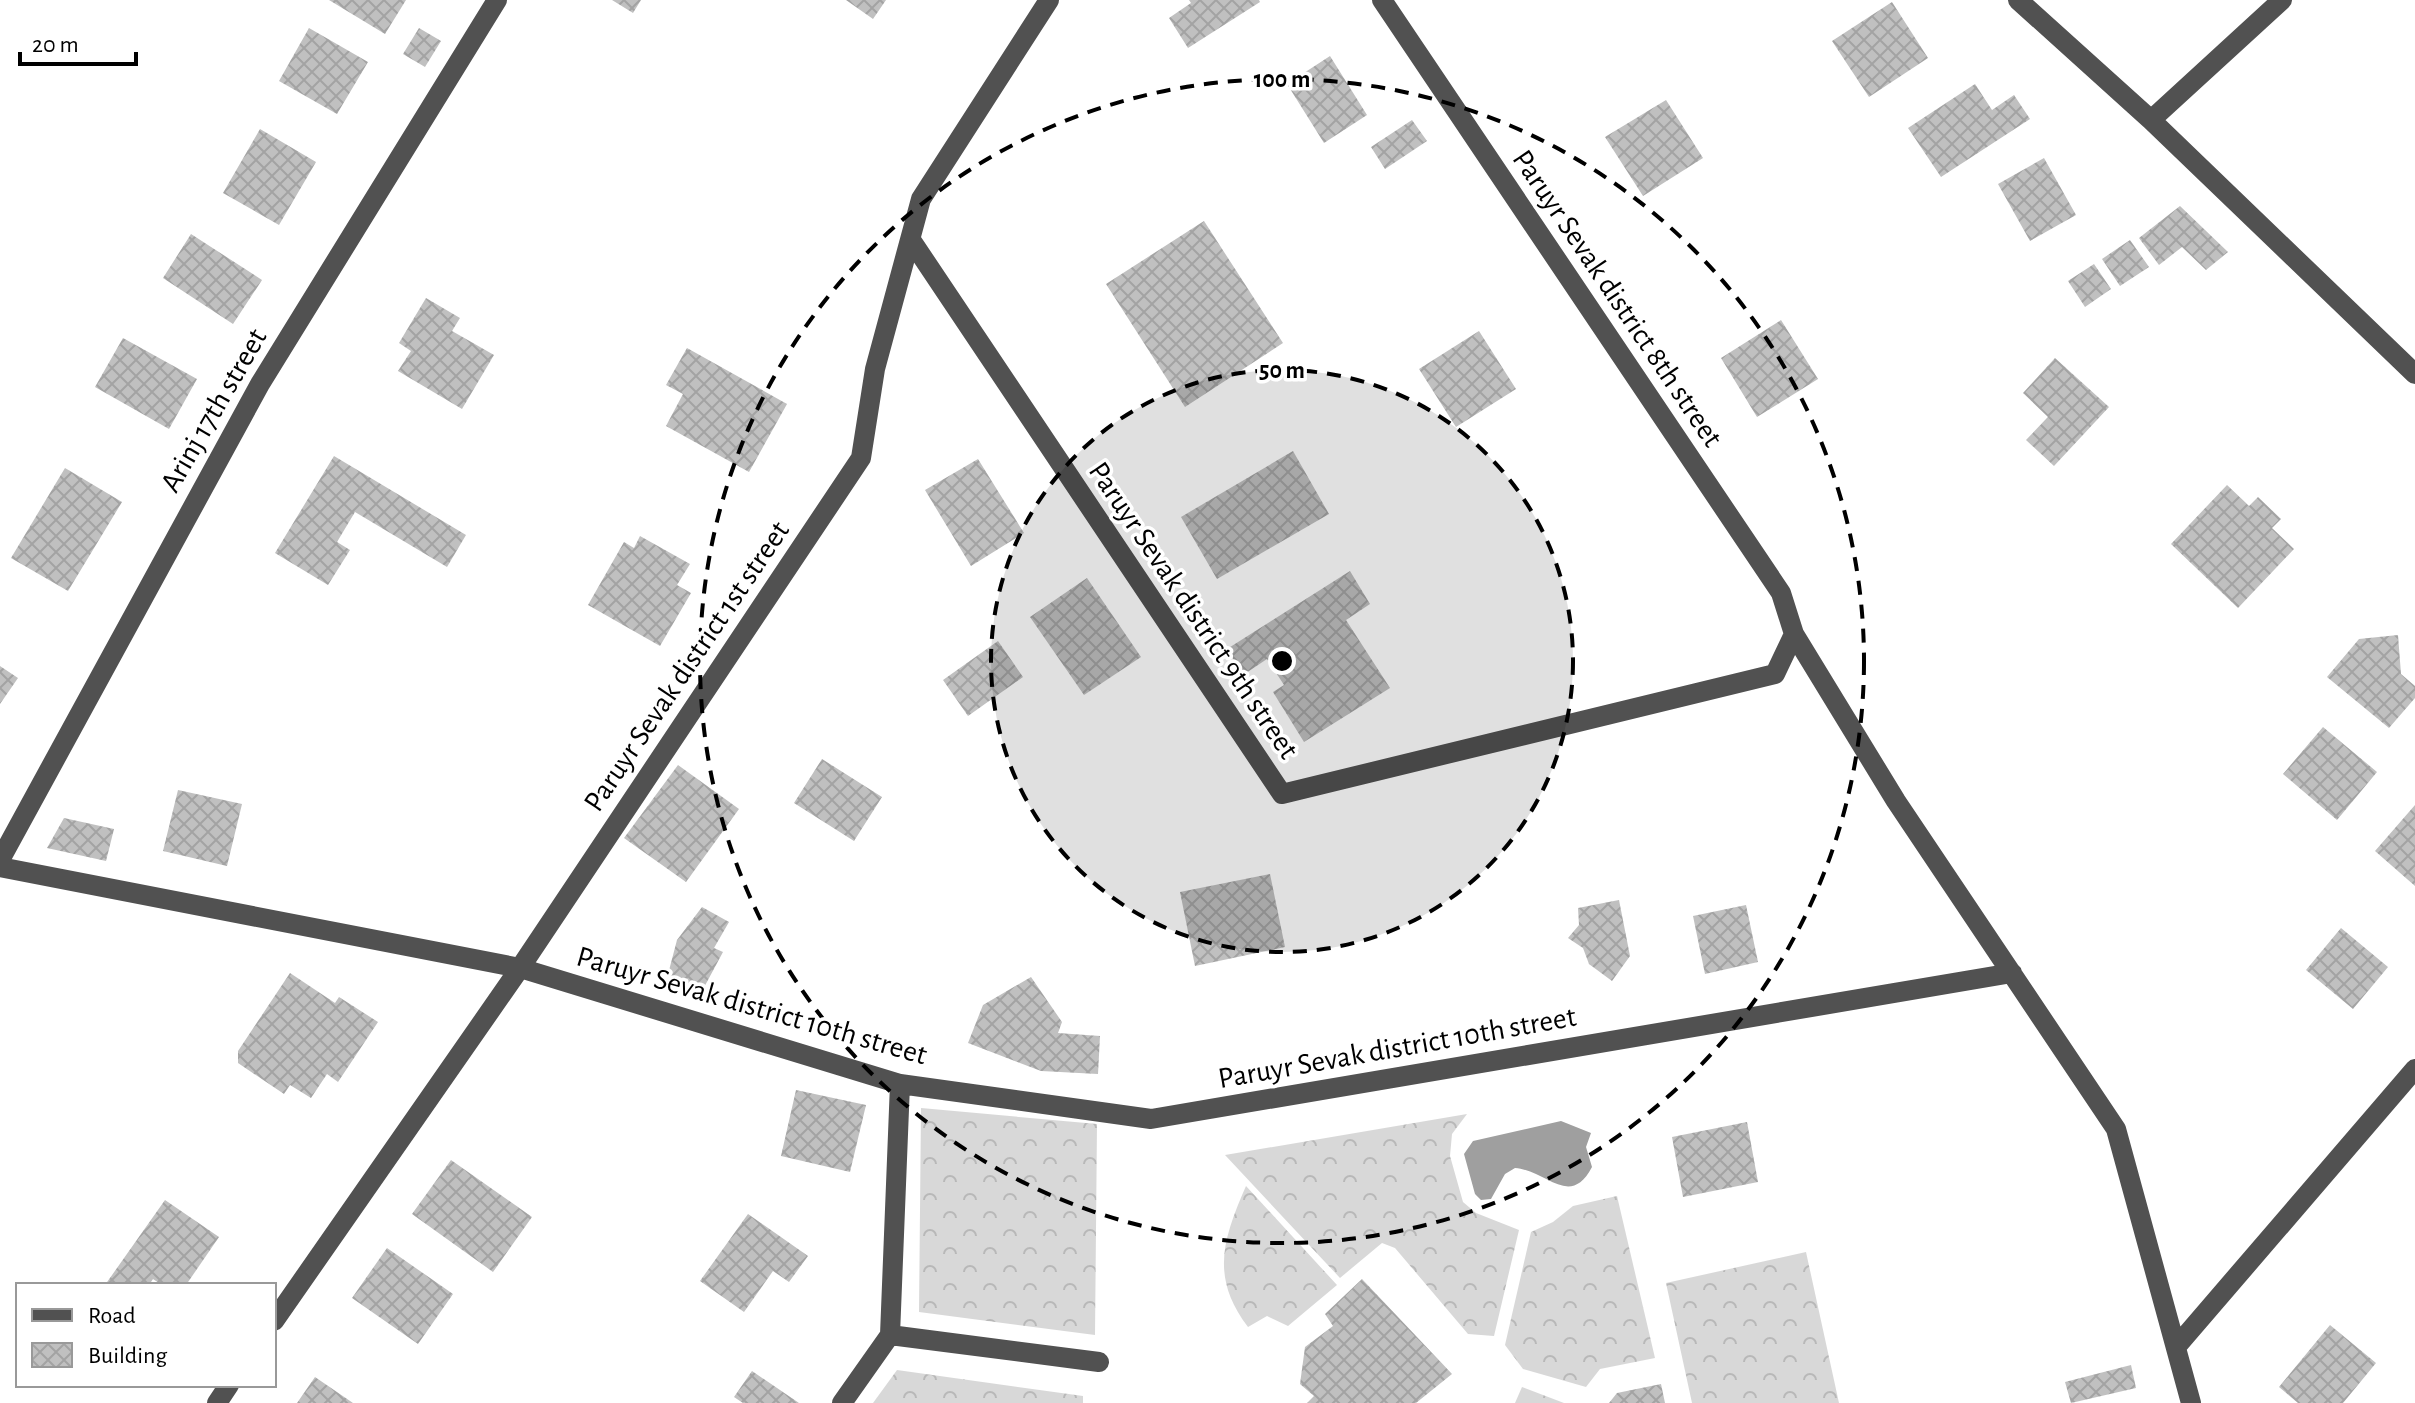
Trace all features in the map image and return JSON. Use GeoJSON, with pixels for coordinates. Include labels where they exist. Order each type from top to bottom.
{"type":"FeatureCollection","features":[{"type":"Feature","properties":{"kind":"street","name":"Arinj 17th street"},"geometry":{"type":"LineString","coordinates":[[0,860],[260,384],[497,0]]}},
{"type":"Feature","properties":{"kind":"street","name":"Paruyr Sevak district 1st street"},"geometry":{"type":"LineString","coordinates":[[276,1318],[520,968],[861,458],[875,369],[921,199],[1049,0]]}},
{"type":"Feature","properties":{"kind":"street","name":"Paruyr Sevak district 8th street"},"geometry":{"type":"LineString","coordinates":[[1382,0],[1781,593],[1794,634],[1984,938],[2012,973]]}},
{"type":"Feature","properties":{"kind":"street"},"geometry":{"type":"LineString","coordinates":[[2018,0],[2151,120],[2415,374]]}},
{"type":"Feature","properties":{"kind":"street"},"geometry":{"type":"LineString","coordinates":[[2151,120],[2282,0]]}},
{"type":"Feature","properties":{"kind":"street","name":"Paruyr Sevak district 9th street"},"geometry":{"type":"LineString","coordinates":[[911,240],[1282,794],[1775,674],[1794,634]]}},
{"type":"Feature","properties":{"kind":"street","name":"Paruyr Sevak district 10th street"},"geometry":{"type":"LineString","coordinates":[[0,867],[520,968],[900,1084],[1151,1119],[2012,973]]}},
{"type":"Feature","properties":{"kind":"street"},"geometry":{"type":"LineString","coordinates":[[2012,973],[2116,1129],[2191,1403]]}},
{"type":"Feature","properties":{"kind":"street"},"geometry":{"type":"LineString","coordinates":[[2176,1347],[2415,1069]]}},
{"type":"Feature","properties":{"kind":"street"},"geometry":{"type":"LineString","coordinates":[[842,1403],[890,1335],[900,1084]]}},
{"type":"Feature","properties":{"kind":"street"},"geometry":{"type":"LineString","coordinates":[[890,1335],[1099,1362]]}},
{"type":"Feature","properties":{"kind":"green space"},"geometry":{"type":"Polygon","coordinates":[[[921,1108],[1097,1124],[1095,1335],[919,1312],[921,1108]]]}},
{"type":"Feature","properties":{"kind":"green space"},"geometry":{"type":"Polygon","coordinates":[[[1467,1114],[1452,1134],[1450,1156],[1463,1202],[1476,1213],[1519,1230],[1494,1336],[1468,1334],[1395,1248],[1382,1243],[1340,1278],[1225,1155],[1467,1114]]]}},
{"type":"Feature","properties":{"kind":"green space"},"geometry":{"type":"Polygon","coordinates":[[[1246,1186],[1337,1285],[1288,1326],[1267,1316],[1248,1327],[1228,1291],[1224,1258],[1231,1223],[1246,1186]]]}},
{"type":"Feature","properties":{"kind":"green space"},"geometry":{"type":"Polygon","coordinates":[[[1617,1196],[1655,1358],[1600,1369],[1586,1387],[1523,1369],[1505,1345],[1531,1232],[1553,1222],[1573,1206],[1617,1196]]]}},
{"type":"Feature","properties":{"kind":"green space"},"geometry":{"type":"Polygon","coordinates":[[[1806,1252],[1839,1403],[1692,1403],[1666,1283],[1806,1252]]]}},
{"type":"Feature","properties":{"kind":"green space"},"geometry":{"type":"Polygon","coordinates":[[[897,1370],[1083,1396],[1083,1403],[873,1403],[897,1370]]]}},
{"type":"Feature","properties":{"kind":"green space"},"geometry":{"type":"Polygon","coordinates":[[[1522,1387],[1564,1403],[1515,1403],[1522,1387]]]}},
{"type":"Feature","properties":{"kind":"shaded area"},"geometry":{"type":"Polygon","coordinates":[[[1561,1121],[1591,1133],[1586,1147],[1592,1167],[1584,1179],[1566,1186],[1515,1168],[1505,1174],[1491,1199],[1481,1200],[1475,1194],[1464,1154],[1473,1141],[1561,1121]]]}},
{"type":"Feature","properties":{"kind":"building"},"geometry":{"type":"Polygon","coordinates":[[[329,0],[406,0],[385,34],[329,0]]]}},
{"type":"Feature","properties":{"kind":"building"},"geometry":{"type":"Polygon","coordinates":[[[612,0],[641,0],[633,13],[612,0]]]}},
{"type":"Feature","properties":{"kind":"building"},"geometry":{"type":"Polygon","coordinates":[[[846,0],[886,0],[873,19],[846,0]]]}},
{"type":"Feature","properties":{"kind":"building"},"geometry":{"type":"Polygon","coordinates":[[[1189,0],[1260,2],[1188,48],[1169,18],[1191,3],[1189,0]]]}},
{"type":"Feature","properties":{"kind":"building"},"geometry":{"type":"Polygon","coordinates":[[[1892,2],[1928,58],[1869,97],[1832,41],[1892,2]]]}},
{"type":"Feature","properties":{"kind":"building"},"geometry":{"type":"Polygon","coordinates":[[[309,28],[368,62],[337,114],[279,81],[309,28]]]}},
{"type":"Feature","properties":{"kind":"building"},"geometry":{"type":"Polygon","coordinates":[[[419,28],[441,41],[425,67],[403,54],[419,28]]]}},
{"type":"Feature","properties":{"kind":"building"},"geometry":{"type":"Polygon","coordinates":[[[1330,56],[1367,115],[1324,143],[1287,84],[1330,56]]]}},
{"type":"Feature","properties":{"kind":"building"},"geometry":{"type":"Polygon","coordinates":[[[1975,84],[1992,110],[2014,95],[2030,119],[1941,177],[1908,128],[1975,84]]]}},
{"type":"Feature","properties":{"kind":"building"},"geometry":{"type":"Polygon","coordinates":[[[1666,100],[1703,158],[1643,196],[1605,137],[1666,100]]]}},
{"type":"Feature","properties":{"kind":"building"},"geometry":{"type":"Polygon","coordinates":[[[1412,120],[1427,141],[1385,169],[1371,147],[1412,120]]]}},
{"type":"Feature","properties":{"kind":"building"},"geometry":{"type":"Polygon","coordinates":[[[260,129],[316,162],[279,225],[223,193],[260,129]]]}},
{"type":"Feature","properties":{"kind":"building"},"geometry":{"type":"Polygon","coordinates":[[[2044,158],[2076,215],[2030,241],[1998,184],[2044,158]]]}},
{"type":"Feature","properties":{"kind":"building"},"geometry":{"type":"Polygon","coordinates":[[[2180,206],[2228,252],[2206,270],[2182,247],[2159,265],[2139,238],[2180,206]]]}},
{"type":"Feature","properties":{"kind":"building"},"geometry":{"type":"Polygon","coordinates":[[[1204,221],[1283,343],[1185,407],[1106,284],[1204,221]]]}},
{"type":"Feature","properties":{"kind":"building"},"geometry":{"type":"Polygon","coordinates":[[[191,234],[262,280],[233,324],[163,278],[191,234]]]}},
{"type":"Feature","properties":{"kind":"building"},"geometry":{"type":"Polygon","coordinates":[[[2130,240],[2149,267],[2120,286],[2102,259],[2130,240]]]}},
{"type":"Feature","properties":{"kind":"building"},"geometry":{"type":"Polygon","coordinates":[[[2094,264],[2111,289],[2085,307],[2068,281],[2094,264]]]}},
{"type":"Feature","properties":{"kind":"building"},"geometry":{"type":"Polygon","coordinates":[[[426,298],[460,318],[452,331],[494,355],[462,409],[398,371],[411,351],[399,343],[426,298]]]}},
{"type":"Feature","properties":{"kind":"building"},"geometry":{"type":"Polygon","coordinates":[[[1781,320],[1818,379],[1757,417],[1721,358],[1781,320]]]}},
{"type":"Feature","properties":{"kind":"building"},"geometry":{"type":"Polygon","coordinates":[[[1479,331],[1516,389],[1456,427],[1419,369],[1479,331]]]}},
{"type":"Feature","properties":{"kind":"building"},"geometry":{"type":"Polygon","coordinates":[[[123,338],[197,379],[169,429],[95,387],[123,338]]]}},
{"type":"Feature","properties":{"kind":"building"},"geometry":{"type":"Polygon","coordinates":[[[687,348],[787,404],[749,472],[666,426],[683,394],[666,385],[687,348]]]}},
{"type":"Feature","properties":{"kind":"building"},"geometry":{"type":"Polygon","coordinates":[[[2055,358],[2109,407],[2054,466],[2026,440],[2048,417],[2023,393],[2055,358]]]}},
{"type":"Feature","properties":{"kind":"building"},"geometry":{"type":"Polygon","coordinates":[[[1293,451],[1329,514],[1217,579],[1181,517],[1293,451]]]}},
{"type":"Feature","properties":{"kind":"building"},"geometry":{"type":"Polygon","coordinates":[[[334,456],[466,535],[447,567],[355,512],[337,542],[350,550],[328,585],[275,553],[334,456]]]}},
{"type":"Feature","properties":{"kind":"building"},"geometry":{"type":"Polygon","coordinates":[[[978,459],[1024,533],[971,566],[925,490],[978,459]]]}},
{"type":"Feature","properties":{"kind":"building"},"geometry":{"type":"Polygon","coordinates":[[[65,468],[122,502],[68,591],[11,558],[65,468]]]}},
{"type":"Feature","properties":{"kind":"building"},"geometry":{"type":"Polygon","coordinates":[[[2227,485],[2249,506],[2258,497],[2281,519],[2272,528],[2294,549],[2238,608],[2171,544],[2227,485]]]}},
{"type":"Feature","properties":{"kind":"building"},"geometry":{"type":"Polygon","coordinates":[[[640,536],[690,564],[677,585],[691,593],[660,646],[588,605],[624,542],[634,548],[640,536]]]}},
{"type":"Feature","properties":{"kind":"building"},"geometry":{"type":"Polygon","coordinates":[[[1350,571],[1370,604],[1346,620],[1390,688],[1304,742],[1273,692],[1284,685],[1267,659],[1243,675],[1227,649],[1350,571]]]}},
{"type":"Feature","properties":{"kind":"building"},"geometry":{"type":"Polygon","coordinates":[[[1087,578],[1141,657],[1084,695],[1030,617],[1087,578]]]}},
{"type":"Feature","properties":{"kind":"building"},"geometry":{"type":"Polygon","coordinates":[[[2398,635],[2401,674],[2415,686],[2415,698],[2389,728],[2327,677],[2359,639],[2398,635]]]}},
{"type":"Feature","properties":{"kind":"building"},"geometry":{"type":"Polygon","coordinates":[[[998,641],[1023,677],[968,716],[943,680],[998,641]]]}},
{"type":"Feature","properties":{"kind":"building"},"geometry":{"type":"Polygon","coordinates":[[[0,666],[18,678],[0,704],[0,666]]]}},
{"type":"Feature","properties":{"kind":"building"},"geometry":{"type":"Polygon","coordinates":[[[2323,727],[2377,772],[2337,820],[2283,774],[2323,727]]]}},
{"type":"Feature","properties":{"kind":"building"},"geometry":{"type":"Polygon","coordinates":[[[822,759],[882,797],[854,841],[794,803],[822,759]]]}},
{"type":"Feature","properties":{"kind":"building"},"geometry":{"type":"Polygon","coordinates":[[[678,765],[739,809],[686,882],[624,838],[678,765]]]}},
{"type":"Feature","properties":{"kind":"building"},"geometry":{"type":"Polygon","coordinates":[[[178,790],[242,804],[227,866],[163,851],[178,790]]]}},
{"type":"Feature","properties":{"kind":"building"},"geometry":{"type":"Polygon","coordinates":[[[2415,805],[2415,886],[2375,851],[2415,805]]]}},
{"type":"Feature","properties":{"kind":"building"},"geometry":{"type":"Polygon","coordinates":[[[64,818],[114,829],[106,861],[47,848],[64,818]]]}},
{"type":"Feature","properties":{"kind":"building"},"geometry":{"type":"Polygon","coordinates":[[[1270,874],[1285,947],[1195,966],[1180,892],[1270,874]]]}},
{"type":"Feature","properties":{"kind":"building"},"geometry":{"type":"Polygon","coordinates":[[[1619,900],[1630,956],[1612,981],[1589,964],[1583,948],[1568,938],[1579,925],[1578,908],[1619,900]]]}},
{"type":"Feature","properties":{"kind":"building"},"geometry":{"type":"Polygon","coordinates":[[[1746,905],[1758,962],[1705,974],[1693,916],[1746,905]]]}},
{"type":"Feature","properties":{"kind":"building"},"geometry":{"type":"Polygon","coordinates":[[[702,907],[729,922],[714,948],[723,952],[701,993],[667,978],[677,940],[702,907]]]}},
{"type":"Feature","properties":{"kind":"building"},"geometry":{"type":"Polygon","coordinates":[[[2341,928],[2388,967],[2353,1009],[2306,970],[2341,928]]]}},
{"type":"Feature","properties":{"kind":"building"},"geometry":{"type":"Polygon","coordinates":[[[290,973],[335,1003],[339,997],[378,1022],[338,1082],[327,1074],[311,1098],[290,1085],[284,1094],[238,1063],[238,1051],[290,973]]]}},
{"type":"Feature","properties":{"kind":"building"},"geometry":{"type":"Polygon","coordinates":[[[1031,977],[1062,1022],[1058,1033],[1100,1036],[1098,1074],[1041,1071],[968,1043],[983,1005],[1031,977]]]}},
{"type":"Feature","properties":{"kind":"building"},"geometry":{"type":"Polygon","coordinates":[[[796,1090],[866,1105],[850,1172],[781,1156],[796,1090]]]}},
{"type":"Feature","properties":{"kind":"building"},"geometry":{"type":"Polygon","coordinates":[[[1747,1122],[1758,1182],[1683,1197],[1672,1137],[1747,1122]]]}},
{"type":"Feature","properties":{"kind":"building"},"geometry":{"type":"Polygon","coordinates":[[[451,1160],[532,1217],[493,1272],[412,1214],[451,1160]]]}},
{"type":"Feature","properties":{"kind":"building"},"geometry":{"type":"Polygon","coordinates":[[[165,1200],[219,1237],[187,1283],[159,1283],[153,1279],[150,1283],[106,1283],[165,1200]]]}},
{"type":"Feature","properties":{"kind":"building"},"geometry":{"type":"Polygon","coordinates":[[[748,1214],[808,1256],[789,1282],[773,1271],[744,1312],[700,1281],[748,1214]]]}},
{"type":"Feature","properties":{"kind":"building"},"geometry":{"type":"Polygon","coordinates":[[[387,1248],[453,1294],[418,1344],[352,1298],[387,1248]]]}},
{"type":"Feature","properties":{"kind":"building"},"geometry":{"type":"Polygon","coordinates":[[[1362,1279],[1452,1374],[1416,1403],[1307,1403],[1314,1396],[1300,1384],[1305,1347],[1333,1326],[1325,1314],[1362,1279]]]}},
{"type":"Feature","properties":{"kind":"building"},"geometry":{"type":"Polygon","coordinates":[[[2330,1325],[2376,1363],[2343,1403],[2298,1403],[2279,1387],[2330,1325]]]}},
{"type":"Feature","properties":{"kind":"building"},"geometry":{"type":"Polygon","coordinates":[[[2131,1365],[2136,1388],[2071,1403],[2065,1382],[2131,1365]]]}},
{"type":"Feature","properties":{"kind":"building"},"geometry":{"type":"Polygon","coordinates":[[[752,1371],[799,1403],[743,1403],[734,1397],[752,1371]]]}},
{"type":"Feature","properties":{"kind":"building"},"geometry":{"type":"Polygon","coordinates":[[[315,1377],[353,1403],[297,1403],[315,1377]]]}},
{"type":"Feature","properties":{"kind":"building"},"geometry":{"type":"Polygon","coordinates":[[[1661,1384],[1665,1403],[1609,1403],[1617,1393],[1661,1384]]]}}]}
